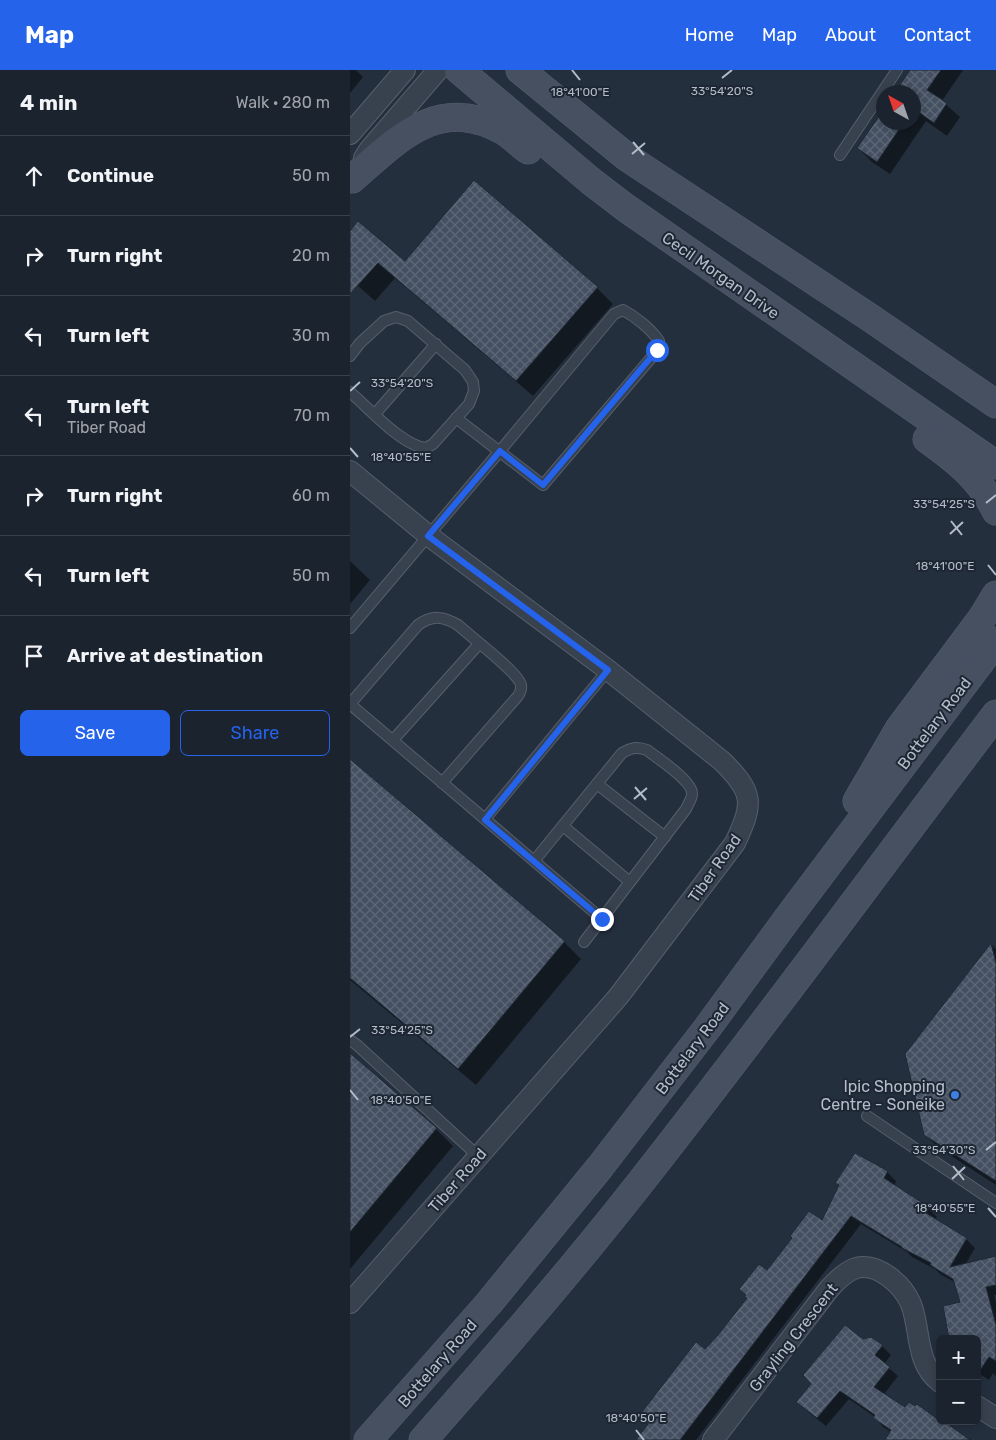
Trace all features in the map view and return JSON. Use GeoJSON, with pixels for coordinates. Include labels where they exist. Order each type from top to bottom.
{"type":"FeatureCollection","features":[{"type":"Feature","properties":{"kind":"main road","name":"Cecil Morgan Drive"},"geometry":{"type":"LineString","coordinates":[[459,70],[592,182],[626,208],[996,465]]}},
{"type":"Feature","properties":{"kind":"main road"},"geometry":{"type":"LineString","coordinates":[[520,70],[628,158],[869,317],[996,404]]}},
{"type":"Feature","properties":{"kind":"main road"},"geometry":{"type":"LineString","coordinates":[[351,180],[392,144],[415,129],[432,120],[450,116],[469,118],[504,132],[559,175],[626,208]]}},
{"type":"Feature","properties":{"kind":"main road"},"geometry":{"type":"LineString","coordinates":[[712,268],[762,316],[968,470],[981,486],[996,511]]}},
{"type":"Feature","properties":{"kind":"main road"},"geometry":{"type":"LineString","coordinates":[[790,915],[899,729],[982,618],[996,595]]}},
{"type":"Feature","properties":{"kind":"main road","name":"Bottelary Road"},"geometry":{"type":"LineString","coordinates":[[368,1440],[489,1303],[606,1160],[708,1027],[996,640]]}},
{"type":"Feature","properties":{"kind":"main road"},"geometry":{"type":"LineString","coordinates":[[423,1440],[505,1347],[624,1202],[740,1054],[996,714]]}},
{"type":"Feature","properties":{"kind":"main road"},"geometry":{"type":"LineString","coordinates":[[944,782],[996,729]]}},
{"type":"Feature","properties":{"kind":"street"},"geometry":{"type":"LineString","coordinates":[[350,134],[405,70]]}},
{"type":"Feature","properties":{"kind":"street"},"geometry":{"type":"LineString","coordinates":[[351,180],[369,150],[438,70]]}},
{"type":"Feature","properties":{"kind":"street","name":"Tiber Road"},"geometry":{"type":"LineString","coordinates":[[350,471],[428,536],[608,670],[722,761],[740,778],[748,800],[746,821],[735,844],[618,997],[350,1303]]}},
{"type":"Feature","properties":{"kind":"street","name":"Grayling Crescent"},"geometry":{"type":"LineString","coordinates":[[713,1440],[829,1289],[837,1280],[856,1268],[874,1270],[896,1282],[900,1287],[911,1304],[923,1360],[931,1374],[938,1380]]}},
{"type":"Feature","properties":{"kind":"street"},"geometry":{"type":"LineString","coordinates":[[981,1409],[996,1418]]}},
{"type":"Feature","properties":{"kind":"lane"},"geometry":{"type":"LineString","coordinates":[[840,155],[897,70]]}},
{"type":"Feature","properties":{"kind":"lane"},"geometry":{"type":"LineString","coordinates":[[350,628],[500,451],[614,314],[623,310],[630,314],[654,334],[659,341],[657,350],[543,485],[500,451],[456,418]]}},
{"type":"Feature","properties":{"kind":"lane"},"geometry":{"type":"LineString","coordinates":[[350,356],[360,343],[384,321],[396,317],[408,321],[436,344],[465,370],[474,382],[474,391],[469,404],[433,444],[426,448],[418,448],[404,440],[350,392]]}},
{"type":"Feature","properties":{"kind":"lane"},"geometry":{"type":"LineString","coordinates":[[375,414],[436,344]]}},
{"type":"Feature","properties":{"kind":"lane"},"geometry":{"type":"LineString","coordinates":[[442,783],[522,690],[514,674],[458,625],[449,619],[439,617],[426,620],[418,625],[350,704],[485,820],[602,919]]}},
{"type":"Feature","properties":{"kind":"lane"},"geometry":{"type":"LineString","coordinates":[[393,740],[479,644]]}},
{"type":"Feature","properties":{"kind":"lane"},"geometry":{"type":"LineString","coordinates":[[485,820],[608,670]]}},
{"type":"Feature","properties":{"kind":"lane"},"geometry":{"type":"LineString","coordinates":[[534,861],[622,753],[641,747],[647,750],[681,777],[691,789],[692,795],[686,809],[584,942]]}},
{"type":"Feature","properties":{"kind":"lane"},"geometry":{"type":"LineString","coordinates":[[597,784],[665,837]]}},
{"type":"Feature","properties":{"kind":"lane"},"geometry":{"type":"LineString","coordinates":[[563,826],[630,882]]}},
{"type":"Feature","properties":{"kind":"lane"},"geometry":{"type":"LineString","coordinates":[[350,1040],[358,1045],[478,1156]]}},
{"type":"Feature","properties":{"kind":"lane"},"geometry":{"type":"LineString","coordinates":[[867,1116],[996,1203]]}},
{"type":"Feature","properties":{"kind":"building"},"geometry":{"type":"Polygon","coordinates":[[[910,70],[941,70],[927,90],[947,103],[934,123],[921,114],[921,85],[900,85],[910,70]]]}},
{"type":"Feature","properties":{"kind":"building"},"geometry":{"type":"Polygon","coordinates":[[[876,121],[876,130],[899,130],[877,162],[857,148],[876,121]]]}},
{"type":"Feature","properties":{"kind":"building"},"geometry":{"type":"Polygon","coordinates":[[[474,180],[598,287],[516,381],[378,263],[350,294],[350,231],[358,221],[405,261],[474,180]]]}},
{"type":"Feature","properties":{"kind":"building"},"geometry":{"type":"Polygon","coordinates":[[[350,759],[565,941],[458,1069],[350,978],[350,759]]]}},
{"type":"Feature","properties":{"kind":"building","name":"Ipic Shopping Centre - Soneike"},"geometry":{"type":"Polygon","coordinates":[[[991,943],[996,963],[996,1181],[924,1135],[905,1054],[991,943]]]}},
{"type":"Feature","properties":{"kind":"building"},"geometry":{"type":"Polygon","coordinates":[[[350,1053],[437,1128],[350,1232],[350,1053]]]}},
{"type":"Feature","properties":{"kind":"building"},"geometry":{"type":"Polygon","coordinates":[[[855,1153],[888,1171],[884,1178],[929,1207],[926,1213],[967,1238],[950,1267],[996,1256],[996,1285],[986,1287],[996,1325],[996,1361],[989,1357],[981,1369],[981,1335],[948,1335],[943,1306],[960,1302],[953,1279],[930,1265],[931,1263],[902,1248],[851,1216],[680,1440],[636,1440],[648,1424],[638,1417],[696,1342],[705,1349],[718,1335],[747,1298],[739,1289],[759,1264],[767,1270],[792,1238],[790,1236],[809,1211],[822,1220],[839,1185],[835,1183],[855,1153]]]}},
{"type":"Feature","properties":{"kind":"building"},"geometry":{"type":"Polygon","coordinates":[[[845,1325],[863,1339],[871,1337],[883,1345],[875,1355],[890,1367],[874,1387],[905,1407],[909,1402],[915,1406],[917,1404],[936,1418],[936,1425],[949,1425],[970,1440],[885,1440],[891,1430],[873,1418],[875,1415],[840,1391],[817,1418],[796,1402],[811,1384],[803,1375],[845,1325]]]}},
{"type":"Feature","properties":{"kind":"place","name":"Ipic Shopping Centre - Soneike"},"geometry":{"type":"Point","coordinates":[955,1095]}},
{"type":"Feature","properties":{"kind":"route"},"geometry":{"type":"LineString","coordinates":[[602,919],[485,820],[608,670],[428,536],[500,451],[543,485],[657,350]]}}]}
